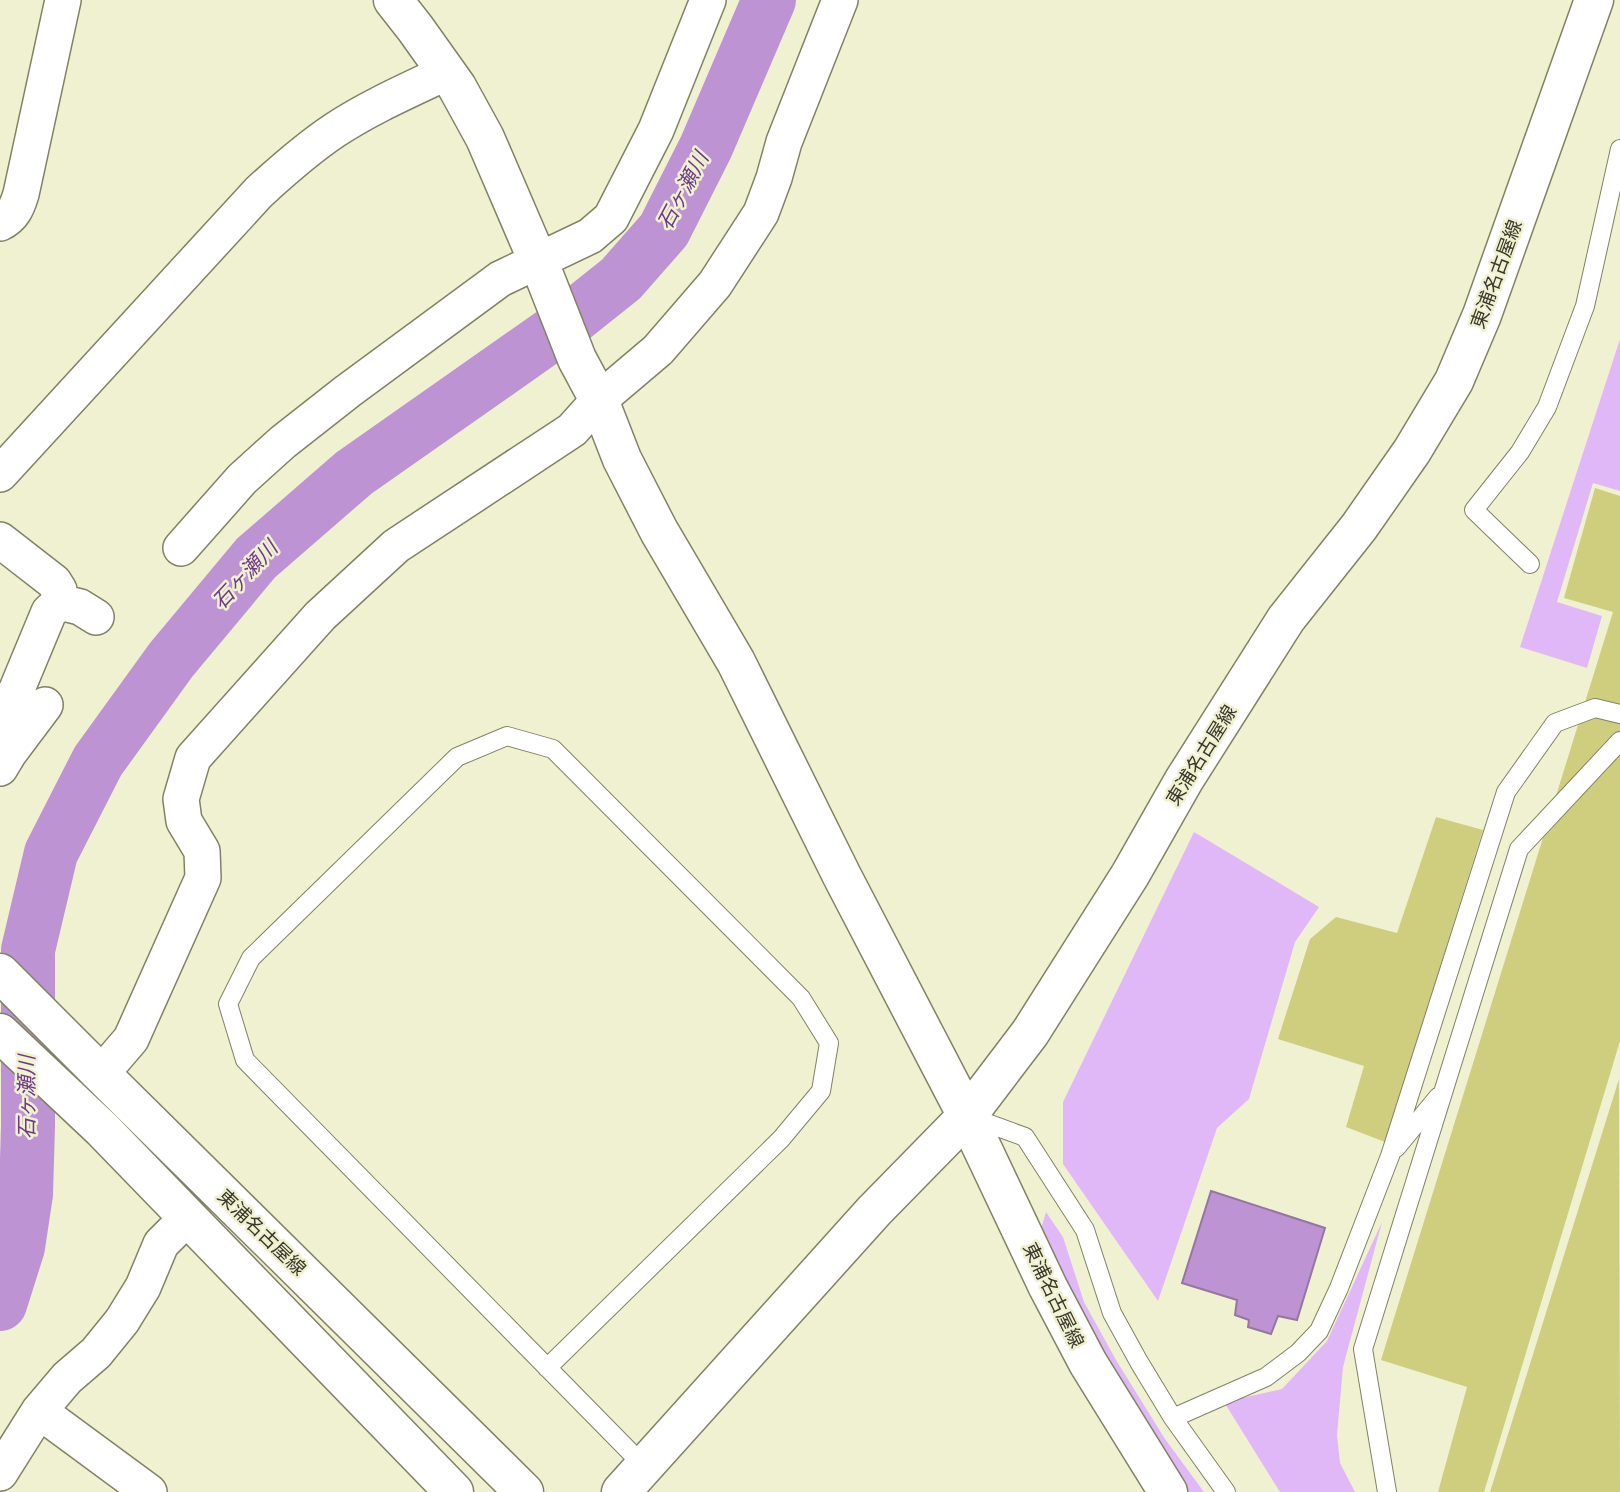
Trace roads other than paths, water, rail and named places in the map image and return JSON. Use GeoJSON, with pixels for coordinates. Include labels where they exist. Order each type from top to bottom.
{"type":"FeatureCollection","features":[{"type":"Feature","properties":{"kind":"main road"},"geometry":{"type":"LineString","coordinates":[[393,0],[447,72],[485,138],[577,359],[599,400],[629,471],[659,531],[736,662],[842,876],[967,1116],[874,1211],[632,1479]]}},
{"type":"Feature","properties":{"kind":"main road","name":"東浦名古屋線"},"geometry":{"type":"LineString","coordinates":[[1168,1492],[1088,1363],[1048,1287],[967,1116],[1030,1033],[1130,876],[1184,780],[1286,620],[1359,527],[1412,451],[1454,381],[1482,314],[1594,0]]}},
{"type":"Feature","properties":{"kind":"main road","name":"東浦名古屋線"},"geometry":{"type":"LineString","coordinates":[[0,973],[524,1492]]}},
{"type":"Feature","properties":{"kind":"main road"},"geometry":{"type":"LineString","coordinates":[[0,1033],[102,1129],[454,1492]]}},
{"type":"Feature","properties":{"kind":"street"},"geometry":{"type":"LineString","coordinates":[[0,223],[10,217],[17,208],[21,194],[63,0]]}},
{"type":"Feature","properties":{"kind":"street"},"geometry":{"type":"LineString","coordinates":[[181,548],[242,479],[283,442],[348,391],[500,279],[541,268],[590,236],[611,218],[656,130],[708,0]]}},
{"type":"Feature","properties":{"kind":"street"},"geometry":{"type":"LineString","coordinates":[[95,1068],[131,1039],[203,878],[202,851],[184,821],[181,799],[193,758],[320,616],[396,546],[572,430],[599,400],[658,350],[715,285],[761,214],[783,142],[840,0]]}},
{"type":"Feature","properties":{"kind":"street"},"geometry":{"type":"LineString","coordinates":[[0,474],[259,192],[295,160],[336,130],[390,99],[447,72]]}},
{"type":"Feature","properties":{"kind":"street"},"geometry":{"type":"LineString","coordinates":[[0,540],[54,582],[59,590],[60,602]]}},
{"type":"Feature","properties":{"kind":"street"},"geometry":{"type":"LineString","coordinates":[[60,602],[80,607],[96,617]]}},
{"type":"Feature","properties":{"kind":"street"},"geometry":{"type":"LineString","coordinates":[[0,721],[17,689],[49,612],[60,602]]}},
{"type":"Feature","properties":{"kind":"street"},"geometry":{"type":"LineString","coordinates":[[0,768],[45,705]]}},
{"type":"Feature","properties":{"kind":"street"},"geometry":{"type":"LineString","coordinates":[[0,1473],[39,1411],[67,1378],[96,1353],[122,1321],[143,1287],[161,1244],[187,1218]]}},
{"type":"Feature","properties":{"kind":"street"},"geometry":{"type":"LineString","coordinates":[[39,1411],[149,1492]]}},
{"type":"Feature","properties":{"kind":"lane"},"geometry":{"type":"LineString","coordinates":[[1530,564],[1474,509],[1520,452],[1547,407],[1585,306],[1620,149]]}},
{"type":"Feature","properties":{"kind":"lane"},"geometry":{"type":"LineString","coordinates":[[1173,1418],[1266,1377],[1298,1353],[1319,1331],[1339,1288],[1390,1156],[1506,792],[1555,723],[1595,708],[1620,715]]}},
{"type":"Feature","properties":{"kind":"lane"},"geometry":{"type":"LineString","coordinates":[[547,1368],[781,1139],[821,1091],[828,1043],[802,998],[553,749],[507,736],[457,757],[251,958],[228,1004],[245,1060],[547,1368],[632,1479]]}},
{"type":"Feature","properties":{"kind":"lane"},"geometry":{"type":"LineString","coordinates":[[1387,1492],[1363,1349],[1518,849],[1620,741]]}},
{"type":"Feature","properties":{"kind":"lane"},"geometry":{"type":"LineString","coordinates":[[1390,1156],[1444,1089]]}},
{"type":"Feature","properties":{"kind":"lane"},"geometry":{"type":"LineString","coordinates":[[967,1116],[1025,1138],[1085,1230],[1112,1313],[1173,1418],[1226,1492]]}},
{"type":"Feature","properties":{"kind":"waterway","name":"石ヶ瀬川"},"geometry":{"type":"LineString","coordinates":[[0,1304],[18,1247],[26,1194],[28,950],[51,853],[98,761],[171,660],[256,558],[354,473],[552,334],[621,279],[664,230],[706,147],[769,0]]}}]}
